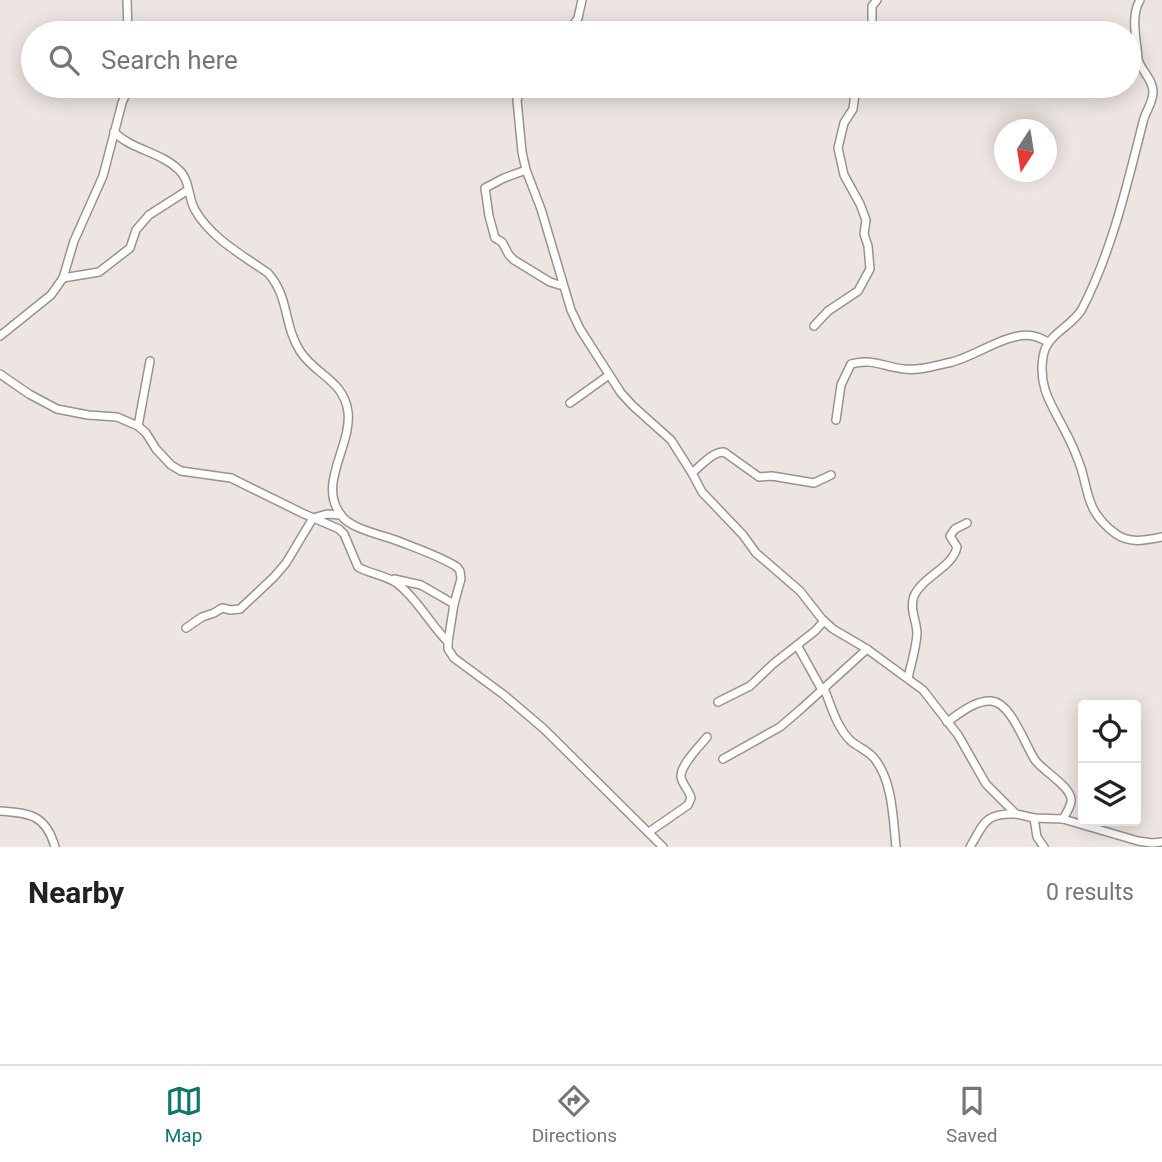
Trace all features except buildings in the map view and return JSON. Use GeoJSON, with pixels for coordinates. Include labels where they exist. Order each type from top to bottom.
{"type":"FeatureCollection","features":[{"type":"Feature","properties":{"kind":"street"},"geometry":{"type":"LineString","coordinates":[[127,0],[128,21]]}},
{"type":"Feature","properties":{"kind":"street"},"geometry":{"type":"LineString","coordinates":[[576,21],[582,0]]}},
{"type":"Feature","properties":{"kind":"street"},"geometry":{"type":"LineString","coordinates":[[872,21],[872,6],[877,0]]}},
{"type":"Feature","properties":{"kind":"street"},"geometry":{"type":"LineString","coordinates":[[1135,21],[1140,0]]}},
{"type":"Feature","properties":{"kind":"street"},"geometry":{"type":"LineString","coordinates":[[1141,66],[1152,85],[1152,98],[1145,114],[1135,160],[1105,256],[1077,316],[1048,342],[1042,360],[1045,391],[1074,450],[1086,481],[1092,508],[1115,534],[1128,540],[1162,537]]}},
{"type":"Feature","properties":{"kind":"street"},"geometry":{"type":"LineString","coordinates":[[0,336],[51,295],[63,278],[74,241],[103,176],[112,143],[117,135],[124,98]]}},
{"type":"Feature","properties":{"kind":"street"},"geometry":{"type":"LineString","coordinates":[[518,98],[526,170],[541,209],[563,286],[580,329],[608,375],[632,406],[671,440],[702,492],[743,535],[756,553],[800,591],[833,629],[867,649],[923,690],[958,735],[986,784],[1016,814]]}},
{"type":"Feature","properties":{"kind":"street"},"geometry":{"type":"LineString","coordinates":[[814,326],[828,311],[858,291],[870,269],[864,233],[866,220],[844,175],[838,148],[844,123],[853,109],[854,98]]}},
{"type":"Feature","properties":{"kind":"street"},"geometry":{"type":"LineString","coordinates":[[117,135],[179,170],[184,177],[192,206],[200,218],[213,233],[275,281],[283,296],[290,330],[300,351],[306,360],[340,389],[348,410],[347,432],[333,481],[333,493],[341,515]]}},
{"type":"Feature","properties":{"kind":"street"},"geometry":{"type":"LineString","coordinates":[[526,170],[485,188],[495,238],[502,242],[514,260],[550,282],[563,286]]}},
{"type":"Feature","properties":{"kind":"street"},"geometry":{"type":"LineString","coordinates":[[63,278],[99,272],[131,248],[136,230],[149,215],[188,190]]}},
{"type":"Feature","properties":{"kind":"street"},"geometry":{"type":"LineString","coordinates":[[836,420],[841,385],[851,364],[868,361],[901,369],[918,369],[956,361],[1025,335],[1048,342]]}},
{"type":"Feature","properties":{"kind":"street"},"geometry":{"type":"LineString","coordinates":[[138,426],[150,361]]}},
{"type":"Feature","properties":{"kind":"street"},"geometry":{"type":"LineString","coordinates":[[0,374],[57,409],[117,417],[138,426],[156,449],[181,471],[231,478],[342,531],[358,567],[389,579],[421,585],[454,604]]}},
{"type":"Feature","properties":{"kind":"street"},"geometry":{"type":"LineString","coordinates":[[570,403],[608,375]]}},
{"type":"Feature","properties":{"kind":"street"},"geometry":{"type":"LineString","coordinates":[[692,473],[720,451],[759,477],[772,476],[814,483],[831,475]]}},
{"type":"Feature","properties":{"kind":"street"},"geometry":{"type":"LineString","coordinates":[[186,628],[222,608],[236,610],[243,607],[286,562],[313,518],[327,514],[341,515],[359,527],[400,541],[457,567],[461,579],[448,642],[448,649],[454,658],[544,729],[663,847]]}},
{"type":"Feature","properties":{"kind":"street"},"geometry":{"type":"LineString","coordinates":[[908,678],[917,634],[912,600],[920,585],[956,552],[957,547],[950,536],[955,529],[967,523]]}},
{"type":"Feature","properties":{"kind":"street"},"geometry":{"type":"LineString","coordinates":[[389,579],[404,590],[448,642]]}},
{"type":"Feature","properties":{"kind":"street"},"geometry":{"type":"LineString","coordinates":[[718,702],[750,686],[824,621]]}},
{"type":"Feature","properties":{"kind":"street"},"geometry":{"type":"LineString","coordinates":[[797,645],[845,734],[874,758],[885,779],[893,807],[896,847]]}},
{"type":"Feature","properties":{"kind":"street"},"geometry":{"type":"LineString","coordinates":[[723,759],[780,727],[867,649]]}},
{"type":"Feature","properties":{"kind":"street"},"geometry":{"type":"LineString","coordinates":[[947,722],[977,704],[990,701],[1004,707],[1037,763],[1069,794],[1072,802],[1063,819]]}},
{"type":"Feature","properties":{"kind":"street"},"geometry":{"type":"LineString","coordinates":[[649,832],[688,805],[691,798],[681,778],[681,771],[707,737]]}},
{"type":"Feature","properties":{"kind":"street"},"geometry":{"type":"LineString","coordinates":[[0,811],[35,816],[50,833],[55,847]]}},
{"type":"Feature","properties":{"kind":"street"},"geometry":{"type":"LineString","coordinates":[[972,846],[979,829],[991,817],[1016,814],[1063,819],[1138,841],[1162,842]]}},
{"type":"Feature","properties":{"kind":"street"},"geometry":{"type":"LineString","coordinates":[[1034,818],[1037,837],[1044,847]]}}]}
